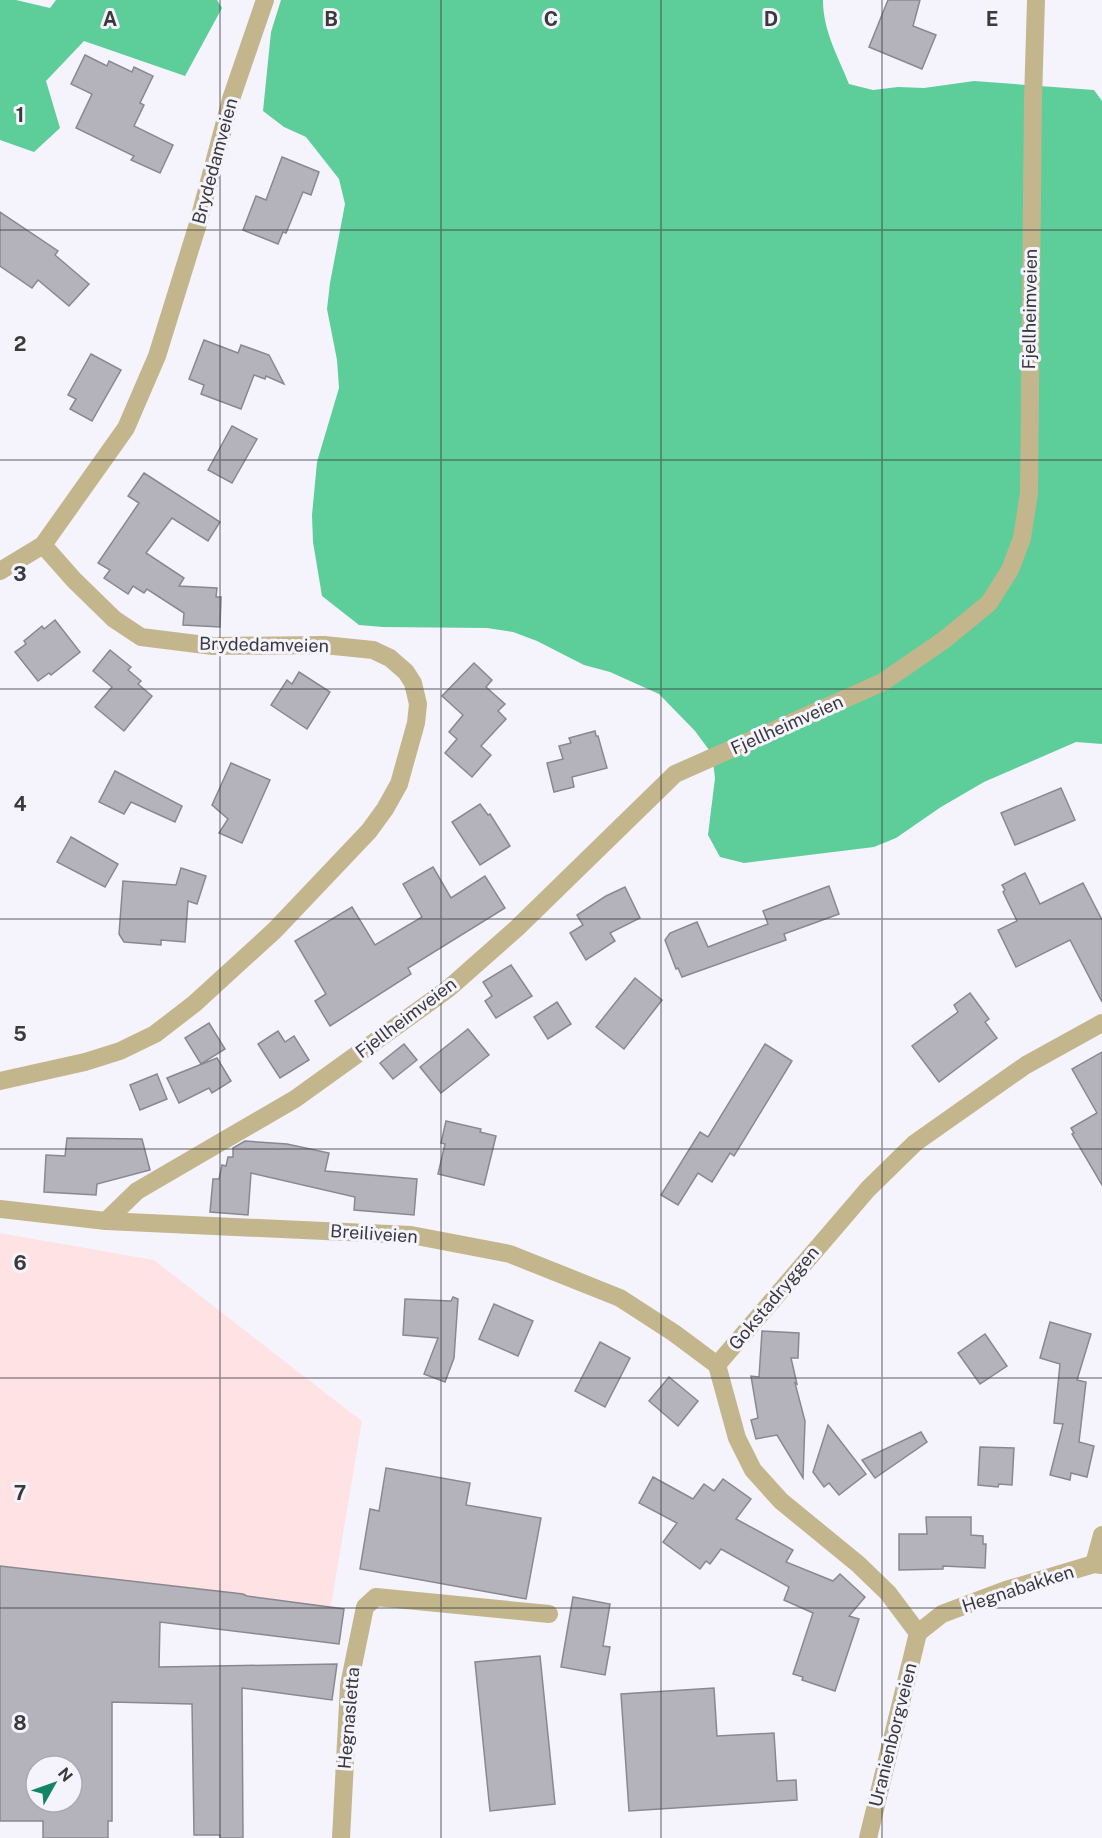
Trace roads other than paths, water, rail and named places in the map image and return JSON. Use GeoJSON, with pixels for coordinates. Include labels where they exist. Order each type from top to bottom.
{"type":"FeatureCollection","features":[{"type":"Feature","properties":{"kind":"street","name":"Brydedamveien"},"geometry":{"type":"LineString","coordinates":[[0,1081],[85,1062],[120,1051],[155,1034],[194,1004],[275,930],[369,831],[399,784],[416,723],[418,704],[414,683],[406,672],[390,658],[373,650],[324,645],[213,646],[141,637],[114,619],[74,580],[43,545],[126,428],[158,356],[197,227],[231,99],[265,0]]}},
{"type":"Feature","properties":{"kind":"street","name":"Fjellheimveien"},"geometry":{"type":"LineString","coordinates":[[106,1221],[136,1191],[296,1099],[448,989],[517,928],[675,774],[883,682],[944,640],[989,603],[1010,570],[1022,538],[1029,493],[1036,0]]}},
{"type":"Feature","properties":{"kind":"street"},"geometry":{"type":"LineString","coordinates":[[0,571],[43,545]]}},
{"type":"Feature","properties":{"kind":"street","name":"Gokstadryggen"},"geometry":{"type":"LineString","coordinates":[[918,1633],[888,1593],[858,1564],[781,1501],[753,1470],[737,1438],[717,1365],[868,1189],[915,1143],[1026,1065],[1102,1023]]}},
{"type":"Feature","properties":{"kind":"street","name":"Breiliveien"},"geometry":{"type":"LineString","coordinates":[[0,1209],[106,1221],[411,1235],[510,1254],[620,1298],[674,1333],[717,1365]]}},
{"type":"Feature","properties":{"kind":"street","name":"Hegnabakken"},"geometry":{"type":"LineString","coordinates":[[918,1633],[942,1614],[1006,1590],[1098,1565],[1102,1535]]}},
{"type":"Feature","properties":{"kind":"street","name":"Hegnasletta"},"geometry":{"type":"LineString","coordinates":[[342,1838],[349,1685],[366,1607],[376,1598],[549,1614]]}},
{"type":"Feature","properties":{"kind":"street","name":"Uranienborgveien"},"geometry":{"type":"LineString","coordinates":[[868,1838],[918,1633]]}}]}
